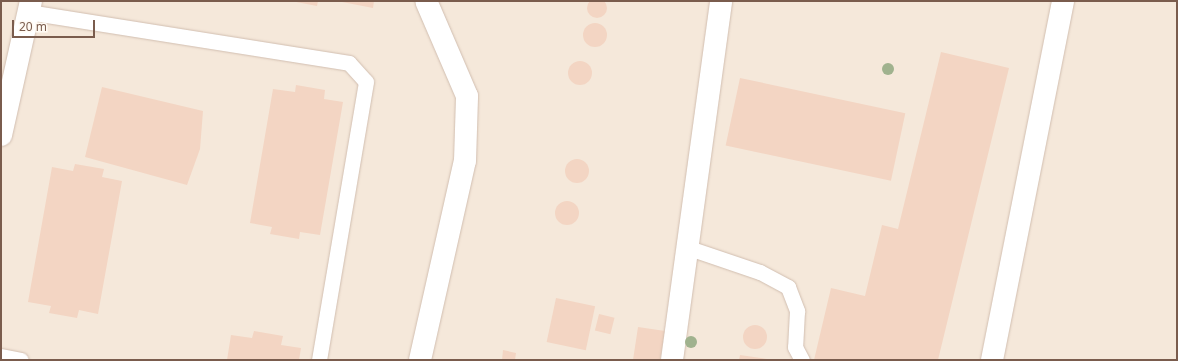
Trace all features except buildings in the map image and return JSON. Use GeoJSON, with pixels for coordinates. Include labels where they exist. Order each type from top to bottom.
{"type":"FeatureCollection","features":[{"type":"Feature","properties":{"kind":"street"},"geometry":{"type":"LineString","coordinates":[[420,360],[465,161],[467,96],[426,1]]}},
{"type":"Feature","properties":{"kind":"street"},"geometry":{"type":"LineString","coordinates":[[672,360],[689,248],[713,34],[721,1]]}},
{"type":"Feature","properties":{"kind":"street"},"geometry":{"type":"LineString","coordinates":[[992,360],[1063,1]]}},
{"type":"Feature","properties":{"kind":"street"},"geometry":{"type":"LineString","coordinates":[[1,135],[29,6]]}},
{"type":"Feature","properties":{"kind":"lane"},"geometry":{"type":"LineString","coordinates":[[29,6],[349,63],[366,82],[319,360]]}},
{"type":"Feature","properties":{"kind":"lane"},"geometry":{"type":"LineString","coordinates":[[689,248],[760,272],[788,287],[797,311],[795,347],[802,360]]}},
{"type":"Feature","properties":{"kind":"lane"},"geometry":{"type":"LineString","coordinates":[[1,356],[21,360]]}},
{"type":"Feature","properties":{"kind":"shaded area"},"geometry":{"type":"Polygon","coordinates":[[[1,1],[1177,1],[1177,360],[1,360],[1,1]]]}}]}
